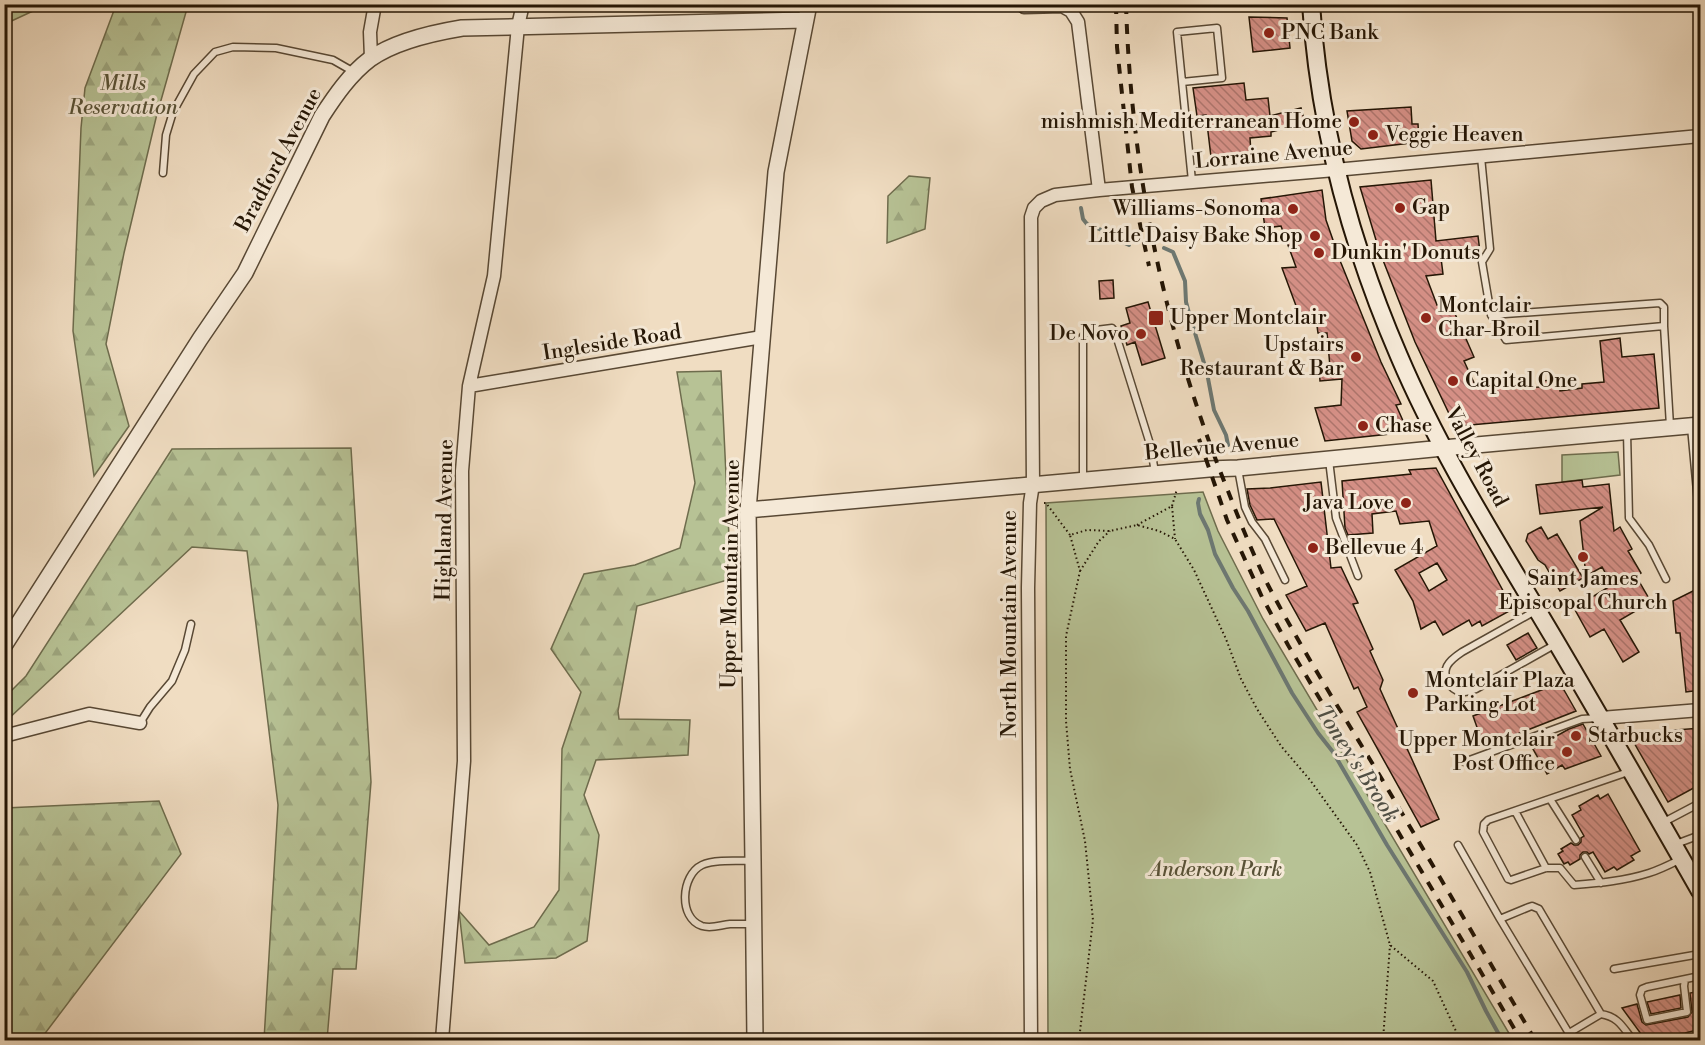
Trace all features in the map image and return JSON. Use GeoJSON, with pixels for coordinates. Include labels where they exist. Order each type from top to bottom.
{"type":"FeatureCollection","features":[{"type":"Feature","properties":{"kind":"main road","name":"Valley Road"},"geometry":{"type":"LineString","coordinates":[[1311,4],[1316,67],[1335,170],[1365,269],[1399,357],[1466,490],[1701,891]]}},
{"type":"Feature","properties":{"kind":"street"},"geometry":{"type":"LineString","coordinates":[[371,58],[370,32],[375,4]]}},
{"type":"Feature","properties":{"kind":"street","name":"Highland Avenue"},"geometry":{"type":"LineString","coordinates":[[442,1041],[464,761],[462,471],[469,386],[494,276],[518,26],[523,4]]}},
{"type":"Feature","properties":{"kind":"street","name":"Upper Mountain Avenue"},"geometry":{"type":"LineString","coordinates":[[755,1041],[748,510],[776,172],[809,4]]}},
{"type":"Feature","properties":{"kind":"street"},"geometry":{"type":"LineString","coordinates":[[1021,4],[1024,7],[1062,6],[1071,11],[1078,22],[1099,190]]}},
{"type":"Feature","properties":{"kind":"street","name":"Bradford Avenue"},"geometry":{"type":"LineString","coordinates":[[4,646],[245,273],[322,116],[355,72],[371,58],[435,32],[462,28],[805,20]]}},
{"type":"Feature","properties":{"kind":"street","name":"Lorraine Avenue"},"geometry":{"type":"LineString","coordinates":[[1034,208],[1041,201],[1055,195],[1099,190],[1701,136]]}},
{"type":"Feature","properties":{"kind":"street","name":"North Mountain Avenue"},"geometry":{"type":"LineString","coordinates":[[1031,1041],[1028,588],[1030,503],[1033,484],[1031,217],[1034,208]]}},
{"type":"Feature","properties":{"kind":"street","name":"Ingleside Road"},"geometry":{"type":"LineString","coordinates":[[469,386],[762,337]]}},
{"type":"Feature","properties":{"kind":"street","name":"Bellevue Avenue"},"geometry":{"type":"LineString","coordinates":[[748,510],[1696,426]]}},
{"type":"Feature","properties":{"kind":"street"},"geometry":{"type":"LineString","coordinates":[[1601,718],[1701,710]]}},
{"type":"Feature","properties":{"kind":"street"},"geometry":{"type":"LineString","coordinates":[[4,736],[89,714],[140,723]]}},
{"type":"Feature","properties":{"kind":"lane"},"geometry":{"type":"LineString","coordinates":[[1182,82],[1222,78],[1217,28],[1178,32],[1182,82],[1192,181]]}},
{"type":"Feature","properties":{"kind":"lane"},"geometry":{"type":"LineString","coordinates":[[163,173],[166,135],[173,112],[194,74],[215,52],[233,47],[276,48],[333,60],[355,72]]}},
{"type":"Feature","properties":{"kind":"lane"},"geometry":{"type":"LineString","coordinates":[[1481,156],[1490,249],[1482,262],[1491,315],[1506,339],[1664,326]]}},
{"type":"Feature","properties":{"kind":"lane"},"geometry":{"type":"LineString","coordinates":[[1491,315],[1660,303],[1664,307],[1670,428]]}},
{"type":"Feature","properties":{"kind":"lane"},"geometry":{"type":"LineString","coordinates":[[1083,480],[1083,336],[1088,332],[1112,328],[1150,444],[1156,474]]}},
{"type":"Feature","properties":{"kind":"lane"},"geometry":{"type":"LineString","coordinates":[[1696,426],[1701,524]]}},
{"type":"Feature","properties":{"kind":"lane"},"geometry":{"type":"LineString","coordinates":[[1627,432],[1629,518],[1649,545],[1666,579]]}},
{"type":"Feature","properties":{"kind":"lane"},"geometry":{"type":"LineString","coordinates":[[1329,459],[1336,518],[1358,576]]}},
{"type":"Feature","properties":{"kind":"lane"},"geometry":{"type":"LineString","coordinates":[[1238,468],[1245,507],[1252,522],[1265,538],[1285,580]]}},
{"type":"Feature","properties":{"kind":"lane"},"geometry":{"type":"LineString","coordinates":[[1537,610],[1461,652],[1450,661],[1446,668],[1447,679],[1452,689],[1463,693],[1476,689],[1557,644]]}},
{"type":"Feature","properties":{"kind":"lane"},"geometry":{"type":"LineString","coordinates":[[140,723],[172,681],[185,650],[192,624]]}},
{"type":"Feature","properties":{"kind":"lane"},"geometry":{"type":"LineString","coordinates":[[1464,762],[1581,719],[1601,718]]}},
{"type":"Feature","properties":{"kind":"lane"},"geometry":{"type":"LineString","coordinates":[[1632,771],[1488,820],[1483,829],[1508,879],[1513,880],[1546,868],[1560,868],[1574,885],[1627,879],[1651,873],[1701,835]]}},
{"type":"Feature","properties":{"kind":"lane"},"geometry":{"type":"LineString","coordinates":[[1550,799],[1576,840]]}},
{"type":"Feature","properties":{"kind":"lane"},"geometry":{"type":"LineString","coordinates":[[1662,824],[1701,803]]}},
{"type":"Feature","properties":{"kind":"lane"},"geometry":{"type":"LineString","coordinates":[[1515,811],[1546,868]]}},
{"type":"Feature","properties":{"kind":"lane"},"geometry":{"type":"LineString","coordinates":[[1458,845],[1573,1041]]}},
{"type":"Feature","properties":{"kind":"lane"},"geometry":{"type":"LineString","coordinates":[[1585,857],[1601,883]]}},
{"type":"Feature","properties":{"kind":"lane"},"geometry":{"type":"LineString","coordinates":[[753,861],[714,862],[702,865],[689,881],[685,904],[694,922],[702,926],[712,928],[729,924],[753,924]]}},
{"type":"Feature","properties":{"kind":"lane"},"geometry":{"type":"LineString","coordinates":[[1500,919],[1532,906],[1539,909],[1601,1014]]}},
{"type":"Feature","properties":{"kind":"lane"},"geometry":{"type":"LineString","coordinates":[[1614,969],[1701,954]]}},
{"type":"Feature","properties":{"kind":"lane"},"geometry":{"type":"LineString","coordinates":[[1685,979],[1687,1012],[1647,1020],[1640,995],[1642,989],[1685,979],[1701,976]]}},
{"type":"Feature","properties":{"kind":"lane"},"geometry":{"type":"LineString","coordinates":[[1569,1033],[1601,1014],[1611,1016],[1619,1022],[1633,1041]]}},
{"type":"Feature","properties":{"kind":"path"},"geometry":{"type":"LineString","coordinates":[[1177,489],[1172,506],[1175,539],[1194,570],[1226,639],[1241,680],[1257,710],[1281,746],[1310,780],[1357,845],[1370,872],[1390,945],[1383,1041]]}},
{"type":"Feature","properties":{"kind":"path"},"geometry":{"type":"LineString","coordinates":[[1030,503],[1046,503],[1070,535],[1080,571]]}},
{"type":"Feature","properties":{"kind":"path"},"geometry":{"type":"LineString","coordinates":[[1070,535],[1087,530],[1110,531],[1137,525],[1172,506]]}},
{"type":"Feature","properties":{"kind":"path"},"geometry":{"type":"LineString","coordinates":[[1137,525],[1160,531],[1175,539]]}},
{"type":"Feature","properties":{"kind":"path"},"geometry":{"type":"LineString","coordinates":[[1070,1041],[1079,1039],[1093,920],[1085,840],[1070,769],[1066,721],[1066,636],[1080,571],[1099,541],[1110,531]]}},
{"type":"Feature","properties":{"kind":"path"},"geometry":{"type":"LineString","coordinates":[[1390,945],[1433,981],[1460,1041]]}},
{"type":"Feature","properties":{"kind":"green space"},"geometry":{"type":"Polygon","coordinates":[[[5,4],[46,4],[46,5],[5,24],[5,4]]]}},
{"type":"Feature","properties":{"kind":"green space","name":"Mills Reservation"},"geometry":{"type":"Polygon","coordinates":[[[116,5],[188,5],[156,118],[124,253],[106,344],[129,426],[94,476],[73,331],[81,128],[85,88],[116,5]]]}},
{"type":"Feature","properties":{"kind":"green space"},"geometry":{"type":"Polygon","coordinates":[[[909,176],[930,178],[925,229],[887,243],[888,196],[909,176]]]}},
{"type":"Feature","properties":{"kind":"green space"},"geometry":{"type":"Polygon","coordinates":[[[721,371],[731,579],[637,606],[618,711],[619,719],[690,720],[688,755],[596,760],[584,795],[599,835],[587,941],[556,958],[465,963],[459,911],[489,945],[534,927],[559,890],[562,749],[581,692],[551,649],[584,574],[635,565],[680,548],[695,483],[677,372],[721,371]]]}},
{"type":"Feature","properties":{"kind":"green space"},"geometry":{"type":"Polygon","coordinates":[[[351,448],[371,782],[356,969],[333,969],[327,1040],[264,1040],[278,805],[247,551],[192,547],[5,722],[5,697],[26,676],[172,449],[351,448]]]}},
{"type":"Feature","properties":{"kind":"green space"},"geometry":{"type":"Polygon","coordinates":[[[1618,452],[1620,475],[1562,482],[1562,455],[1618,452]]]}},
{"type":"Feature","properties":{"kind":"green space","name":"Anderson Park"},"geometry":{"type":"Polygon","coordinates":[[[1203,492],[1218,531],[1263,619],[1513,1040],[1048,1040],[1046,503],[1203,492]]]}},
{"type":"Feature","properties":{"kind":"green space"},"geometry":{"type":"Polygon","coordinates":[[[159,801],[181,854],[43,1036],[43,1040],[5,1040],[5,808],[159,801]]]}},
{"type":"Feature","properties":{"kind":"building","name":"PNC Bank"},"geometry":{"type":"Polygon","coordinates":[[[1249,17],[1287,18],[1290,48],[1253,52],[1249,17]]]}},
{"type":"Feature","properties":{"kind":"building"},"geometry":{"type":"Polygon","coordinates":[[[1244,83],[1246,100],[1268,98],[1270,116],[1301,108],[1305,123],[1271,132],[1271,136],[1250,138],[1251,153],[1211,157],[1206,115],[1197,116],[1193,88],[1244,83]]]}},
{"type":"Feature","properties":{"kind":"building"},"geometry":{"type":"Polygon","coordinates":[[[1411,107],[1412,124],[1418,124],[1419,142],[1361,149],[1352,141],[1347,111],[1411,107]]]}},
{"type":"Feature","properties":{"kind":"building"},"geometry":{"type":"Polygon","coordinates":[[[1431,180],[1436,241],[1478,236],[1480,252],[1441,258],[1443,274],[1426,276],[1437,305],[1449,300],[1474,357],[1464,361],[1476,387],[1504,385],[1504,389],[1539,387],[1539,381],[1559,380],[1560,391],[1582,388],[1582,384],[1604,382],[1600,341],[1620,338],[1622,357],[1654,354],[1659,408],[1459,426],[1453,422],[1415,342],[1379,250],[1360,187],[1431,180]]]}},
{"type":"Feature","properties":{"kind":"building"},"geometry":{"type":"Polygon","coordinates":[[[1322,190],[1326,220],[1341,263],[1381,362],[1401,404],[1396,405],[1408,432],[1325,441],[1315,408],[1341,405],[1342,379],[1320,381],[1319,367],[1330,367],[1327,333],[1318,333],[1316,319],[1302,322],[1282,268],[1296,267],[1281,226],[1265,228],[1261,199],[1322,190]]]}},
{"type":"Feature","properties":{"kind":"building"},"geometry":{"type":"Polygon","coordinates":[[[1113,280],[1114,298],[1100,299],[1099,281],[1113,280]]]}},
{"type":"Feature","properties":{"kind":"building","name":"De Novo"},"geometry":{"type":"Polygon","coordinates":[[[1148,302],[1165,358],[1142,365],[1135,342],[1127,345],[1121,326],[1130,323],[1126,308],[1148,302]]]}},
{"type":"Feature","properties":{"kind":"building"},"geometry":{"type":"Polygon","coordinates":[[[1436,468],[1513,609],[1482,626],[1480,621],[1472,626],[1469,620],[1443,635],[1435,621],[1421,629],[1413,601],[1395,570],[1437,546],[1429,521],[1400,524],[1396,511],[1372,514],[1373,533],[1348,535],[1345,528],[1342,481],[1411,474],[1409,470],[1436,468]],[[1437,563],[1419,573],[1429,591],[1447,580],[1437,563]]]}},
{"type":"Feature","properties":{"kind":"building","name":"Saint James Episcopal Church"},"geometry":{"type":"Polygon","coordinates":[[[1582,480],[1583,487],[1609,484],[1614,531],[1620,527],[1632,549],[1628,551],[1641,573],[1636,576],[1651,602],[1620,620],[1639,652],[1623,662],[1604,629],[1590,637],[1574,608],[1612,585],[1602,567],[1586,576],[1580,521],[1603,507],[1540,514],[1536,485],[1582,480]]]}},
{"type":"Feature","properties":{"kind":"building"},"geometry":{"type":"Polygon","coordinates":[[[1321,482],[1331,568],[1341,567],[1358,603],[1353,604],[1373,649],[1370,651],[1383,680],[1380,689],[1439,819],[1421,827],[1357,712],[1367,707],[1358,687],[1354,689],[1325,623],[1306,631],[1286,595],[1307,586],[1274,519],[1257,520],[1250,505],[1247,489],[1321,482]]]}},
{"type":"Feature","properties":{"kind":"building"},"geometry":{"type":"Polygon","coordinates":[[[1541,527],[1548,539],[1557,534],[1583,578],[1560,591],[1545,565],[1538,560],[1526,541],[1528,534],[1541,527]]]}},
{"type":"Feature","properties":{"kind":"building"},"geometry":{"type":"Polygon","coordinates":[[[1701,587],[1701,690],[1686,692],[1680,633],[1676,633],[1673,601],[1701,587]]]}},
{"type":"Feature","properties":{"kind":"building"},"geometry":{"type":"Polygon","coordinates":[[[1528,633],[1537,648],[1516,660],[1507,645],[1528,633]]]}},
{"type":"Feature","properties":{"kind":"building"},"geometry":{"type":"Polygon","coordinates":[[[1560,683],[1576,711],[1484,747],[1473,716],[1560,683]]]}},
{"type":"Feature","properties":{"kind":"building","name":"Upper Montclair Post Office"},"geometry":{"type":"Polygon","coordinates":[[[1583,724],[1601,756],[1565,769],[1562,765],[1547,774],[1533,749],[1583,724]]]}},
{"type":"Feature","properties":{"kind":"building"},"geometry":{"type":"Polygon","coordinates":[[[1701,728],[1701,784],[1668,802],[1633,741],[1637,733],[1701,728]]]}},
{"type":"Feature","properties":{"kind":"building"},"geometry":{"type":"Polygon","coordinates":[[[1608,794],[1640,851],[1631,856],[1634,860],[1617,870],[1614,867],[1605,872],[1593,852],[1589,854],[1583,852],[1580,859],[1570,865],[1568,862],[1564,864],[1558,854],[1563,851],[1561,849],[1571,843],[1578,845],[1584,836],[1572,815],[1581,810],[1579,806],[1598,795],[1600,799],[1608,794]]]}},
{"type":"Feature","properties":{"kind":"building"},"geometry":{"type":"Polygon","coordinates":[[[1701,991],[1701,1029],[1685,1033],[1644,1038],[1622,1008],[1637,1004],[1642,1022],[1646,1025],[1688,1017],[1692,1012],[1690,993],[1701,991]]]}},
{"type":"Feature","properties":{"kind":"building"},"geometry":{"type":"Polygon","coordinates":[[[1680,995],[1681,1008],[1651,1014],[1647,1002],[1680,995]]]}},
{"type":"Feature","properties":{"kind":"waterway","name":"Toney's Brook"},"geometry":{"type":"LineString","coordinates":[[1081,208],[1083,219],[1087,224],[1129,245]]}},
{"type":"Feature","properties":{"kind":"waterway","name":"Toney's Brook"},"geometry":{"type":"LineString","coordinates":[[1164,248],[1173,252],[1185,281],[1186,302],[1207,373],[1214,410],[1226,435],[1228,445]]}},
{"type":"Feature","properties":{"kind":"waterway","name":"Toney's Brook"},"geometry":{"type":"LineString","coordinates":[[1199,499],[1200,514],[1208,530],[1215,554],[1233,588],[1248,611],[1292,693],[1333,752],[1387,845],[1467,972],[1502,1040]]}},
{"type":"Feature","properties":{"kind":"railway"},"geometry":{"type":"LineString","coordinates":[[1116,4],[1117,47],[1132,187],[1149,266]]}},
{"type":"Feature","properties":{"kind":"railway"},"geometry":{"type":"LineString","coordinates":[[1126,4],[1135,129],[1155,252],[1186,373],[1233,503],[1262,573],[1294,633],[1535,1040]]}},
{"type":"Feature","properties":{"kind":"railway"},"geometry":{"type":"LineString","coordinates":[[1199,439],[1227,520],[1262,597],[1521,1040]]}},
{"type":"Feature","properties":{"kind":"place","name":"PNC Bank"},"geometry":{"type":"Point","coordinates":[1269,33]}},
{"type":"Feature","properties":{"kind":"place","name":"mishmish Mediterranean Home"},"geometry":{"type":"Point","coordinates":[1354,122]}},
{"type":"Feature","properties":{"kind":"place","name":"Veggie Heaven"},"geometry":{"type":"Point","coordinates":[1373,135]}},
{"type":"Feature","properties":{"kind":"place","name":"Gap"},"geometry":{"type":"Point","coordinates":[1400,208]}},
{"type":"Feature","properties":{"kind":"place","name":"Williams-Sonoma"},"geometry":{"type":"Point","coordinates":[1293,209]}},
{"type":"Feature","properties":{"kind":"place","name":"Little Daisy Bake Shop"},"geometry":{"type":"Point","coordinates":[1315,236]}},
{"type":"Feature","properties":{"kind":"place","name":"Dunkin' Donuts"},"geometry":{"type":"Point","coordinates":[1319,253]}},
{"type":"Feature","properties":{"kind":"place","name":"Upper Montclair"},"geometry":{"type":"Point","coordinates":[1156,318]}},
{"type":"Feature","properties":{"kind":"place","name":"Montclair Char-Broil"},"geometry":{"type":"Point","coordinates":[1426,318]}},
{"type":"Feature","properties":{"kind":"place","name":"De Novo"},"geometry":{"type":"Point","coordinates":[1141,334]}},
{"type":"Feature","properties":{"kind":"place","name":"Upstairs Restaurant & Bar"},"geometry":{"type":"Point","coordinates":[1356,357]}},
{"type":"Feature","properties":{"kind":"place","name":"Capital One"},"geometry":{"type":"Point","coordinates":[1453,381]}},
{"type":"Feature","properties":{"kind":"place","name":"Chase"},"geometry":{"type":"Point","coordinates":[1363,426]}},
{"type":"Feature","properties":{"kind":"place","name":"Java Love"},"geometry":{"type":"Point","coordinates":[1406,503]}},
{"type":"Feature","properties":{"kind":"place","name":"Bellevue 4"},"geometry":{"type":"Point","coordinates":[1313,548]}},
{"type":"Feature","properties":{"kind":"place","name":"Saint James Episcopal Church"},"geometry":{"type":"Point","coordinates":[1583,557]}},
{"type":"Feature","properties":{"kind":"place","name":"Montclair Plaza Parking Lot"},"geometry":{"type":"Point","coordinates":[1413,693]}},
{"type":"Feature","properties":{"kind":"place","name":"Starbucks"},"geometry":{"type":"Point","coordinates":[1576,736]}},
{"type":"Feature","properties":{"kind":"place","name":"Upper Montclair Post Office"},"geometry":{"type":"Point","coordinates":[1567,752]}}]}
